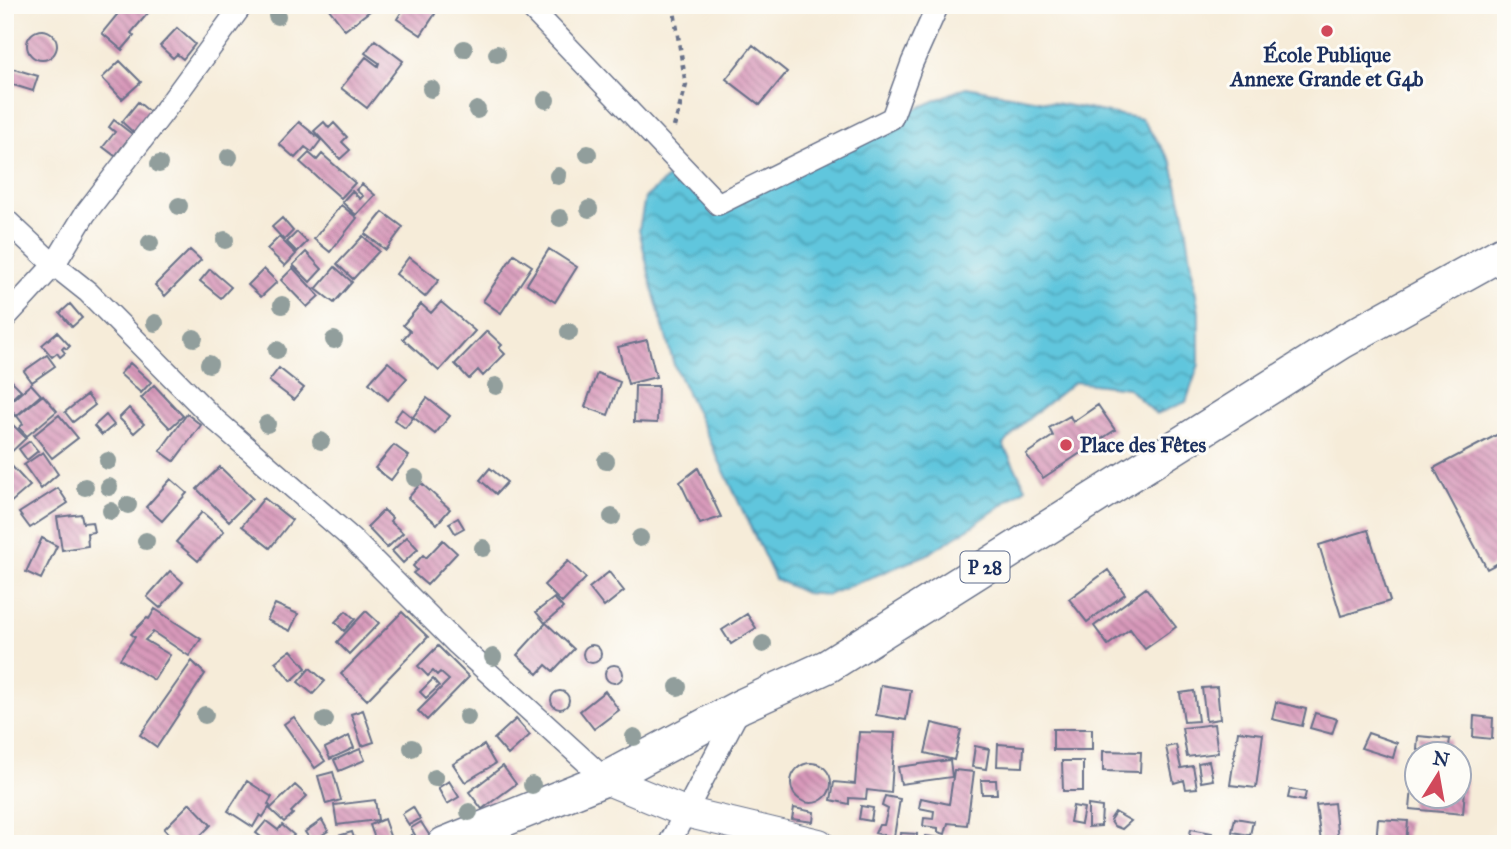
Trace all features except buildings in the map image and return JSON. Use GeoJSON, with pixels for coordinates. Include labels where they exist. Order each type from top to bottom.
{"type":"FeatureCollection","features":[{"type":"Feature","properties":{"kind":"main road","name":"P 28"},"geometry":{"type":"LineString","coordinates":[[444,844],[605,779],[741,706],[828,666],[1342,342],[1506,251]]}},
{"type":"Feature","properties":{"kind":"main road"},"geometry":{"type":"LineString","coordinates":[[605,779],[685,812],[819,844]]}},
{"type":"Feature","properties":{"kind":"street"},"geometry":{"type":"LineString","coordinates":[[5,318],[54,265],[85,214],[242,5]]}},
{"type":"Feature","properties":{"kind":"street"},"geometry":{"type":"LineString","coordinates":[[528,5],[718,204],[892,118],[912,63],[939,5]]}},
{"type":"Feature","properties":{"kind":"street"},"geometry":{"type":"LineString","coordinates":[[5,219],[54,265],[88,292],[212,417],[351,538],[457,644],[605,779]]}},
{"type":"Feature","properties":{"kind":"street"},"geometry":{"type":"LineString","coordinates":[[669,844],[741,706]]}},
{"type":"Feature","properties":{"kind":"path"},"geometry":{"type":"LineString","coordinates":[[665,146],[671,136],[686,85],[673,5]]}},
{"type":"Feature","properties":{"kind":"water"},"geometry":{"type":"Polygon","coordinates":[[[966,87],[1142,119],[1172,163],[1185,219],[1199,313],[1199,364],[1186,402],[1156,414],[1128,388],[1074,382],[1022,424],[1003,445],[1026,488],[926,555],[828,595],[805,593],[775,579],[674,365],[639,229],[645,198],[680,167],[718,206],[893,119],[966,87]]]}},
{"type":"Feature","properties":{"kind":"place","name":"École Publique Annexe Grande et G4b"},"geometry":{"type":"Point","coordinates":[1327,31]}},
{"type":"Feature","properties":{"kind":"place","name":"Place des Fêtes"},"geometry":{"type":"Point","coordinates":[1066,445]}}]}
